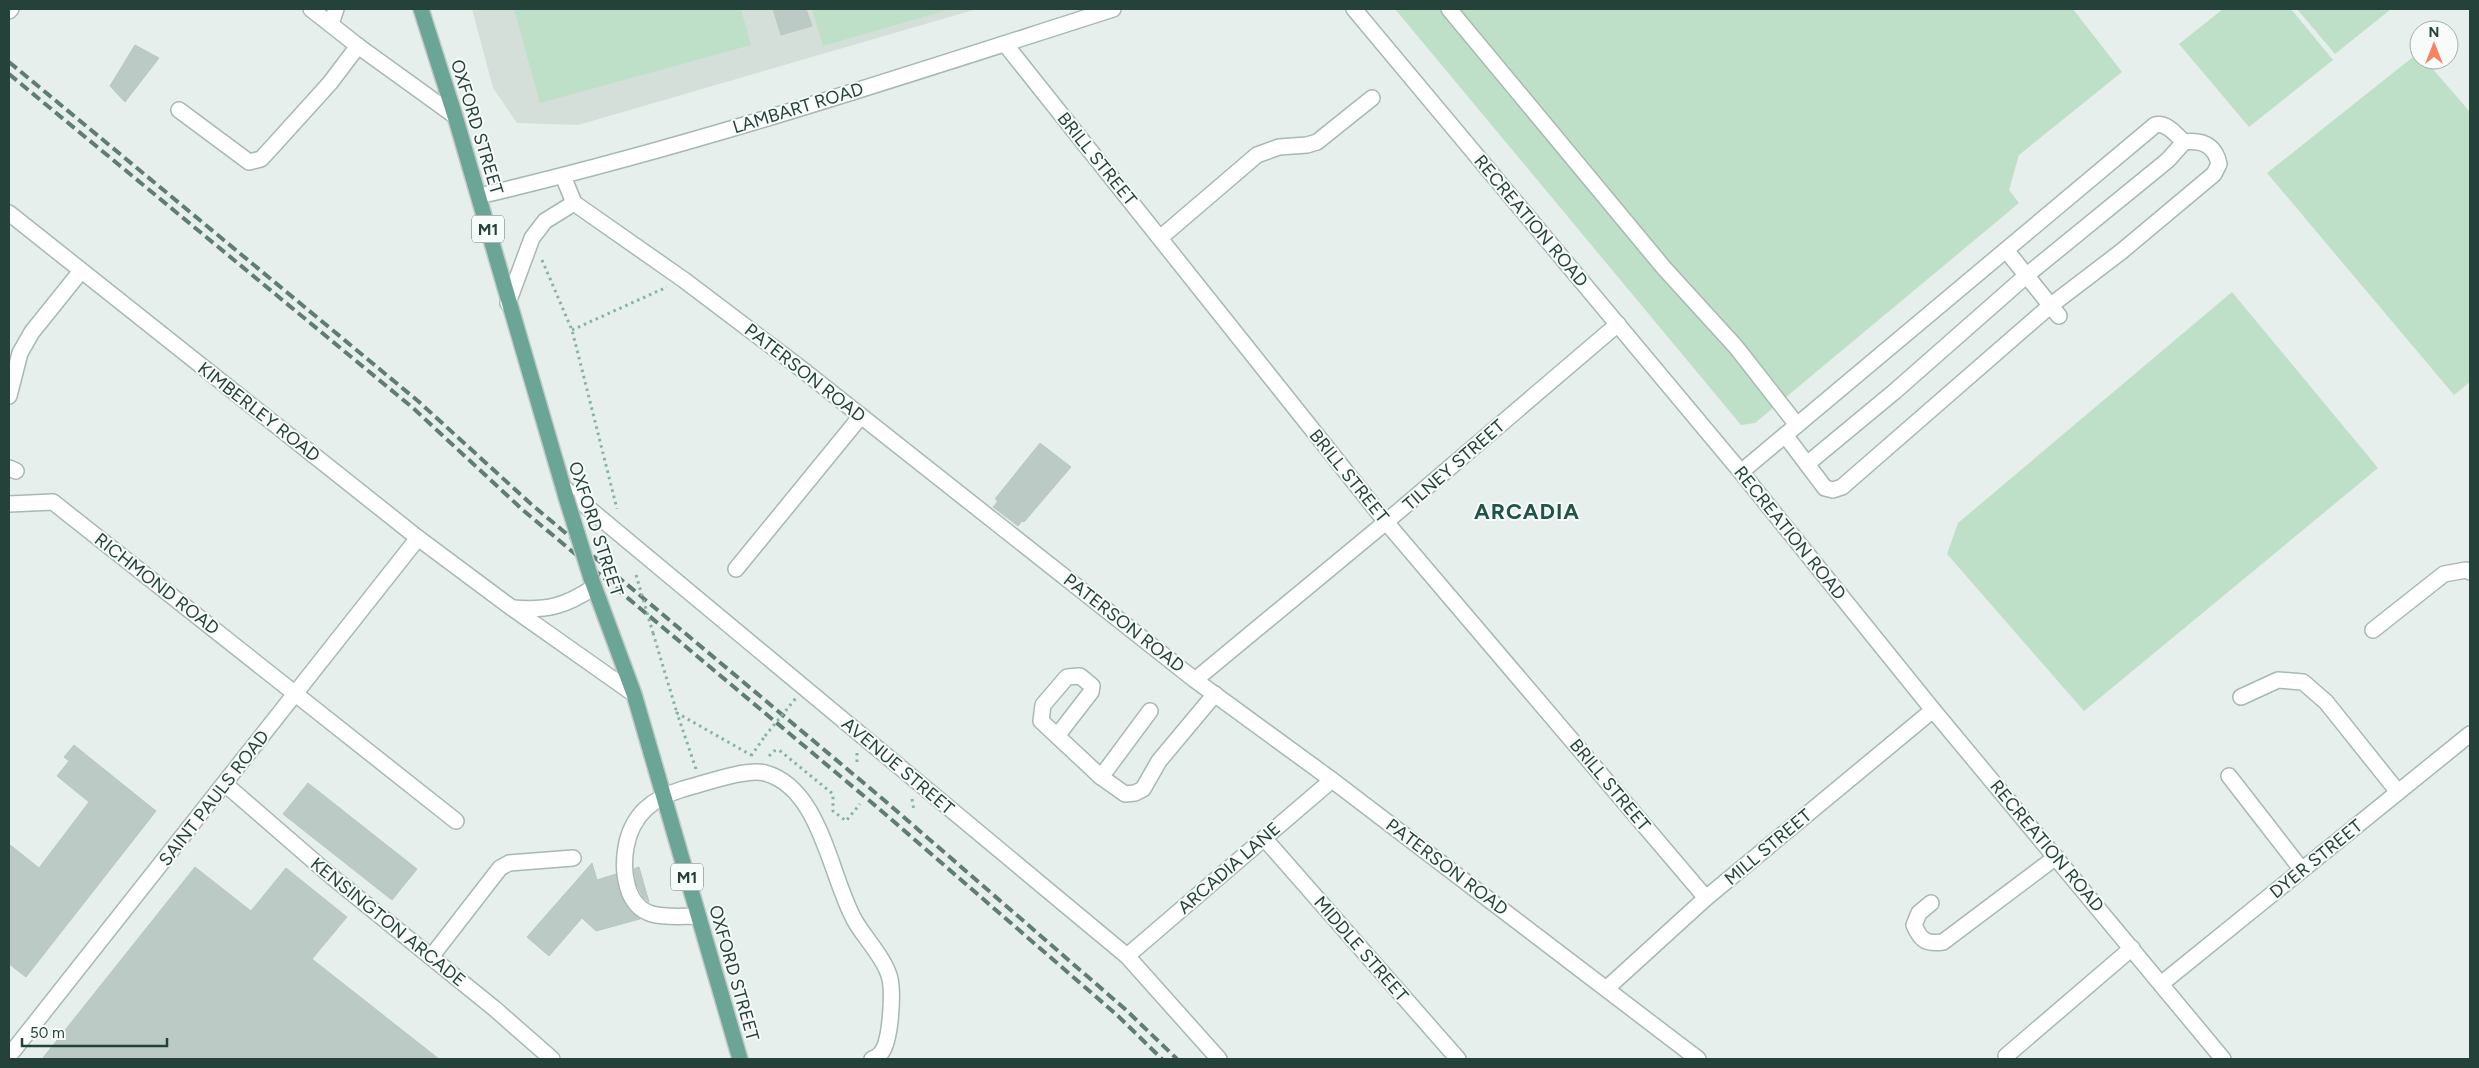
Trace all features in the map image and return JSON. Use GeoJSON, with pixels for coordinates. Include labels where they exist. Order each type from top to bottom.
{"type":"FeatureCollection","features":[{"type":"Feature","properties":{"kind":"main road","name":"OXFORD STREET"},"geometry":{"type":"LineString","coordinates":[[421,9],[455,116],[564,492],[593,582],[634,694],[740,1059]]}},
{"type":"Feature","properties":{"kind":"street"},"geometry":{"type":"LineString","coordinates":[[311,9],[358,46],[455,116]]}},
{"type":"Feature","properties":{"kind":"street"},"geometry":{"type":"LineString","coordinates":[[330,24],[336,9]]}},
{"type":"Feature","properties":{"kind":"street","name":"LAMBART ROAD"},"geometry":{"type":"LineString","coordinates":[[478,196],[563,176],[700,139],[1113,9]]}},
{"type":"Feature","properties":{"kind":"street","name":"RECREATION ROAD"},"geometry":{"type":"LineString","coordinates":[[1354,9],[1741,472],[1933,710],[2223,1059]]}},
{"type":"Feature","properties":{"kind":"street"},"geometry":{"type":"LineString","coordinates":[[1449,9],[1664,268],[1736,347],[1791,430],[1807,464],[1825,488],[1833,490],[1842,487],[2054,311],[2214,174],[2219,164],[2214,150],[2204,142],[2184,142],[2167,127],[2155,125],[2006,250],[1791,430],[1741,472]]}},
{"type":"Feature","properties":{"kind":"street","name":"BRILL STREET"},"geometry":{"type":"LineString","coordinates":[[1005,44],[1386,522],[1706,898]]}},
{"type":"Feature","properties":{"kind":"street"},"geometry":{"type":"LineString","coordinates":[[179,110],[249,162],[254,163],[261,159],[330,83],[358,46]]}},
{"type":"Feature","properties":{"kind":"street"},"geometry":{"type":"LineString","coordinates":[[1160,238],[1257,155],[1279,147],[1307,145],[1317,142],[1372,98]]}},
{"type":"Feature","properties":{"kind":"street"},"geometry":{"type":"LineString","coordinates":[[1807,464],[1894,392],[2027,275],[2168,160],[2184,142]]}},
{"type":"Feature","properties":{"kind":"street"},"geometry":{"type":"LineString","coordinates":[[508,303],[532,238],[545,221],[574,202],[563,176]]}},
{"type":"Feature","properties":{"kind":"street","name":"PATERSON ROAD"},"geometry":{"type":"LineString","coordinates":[[574,202],[684,280],[862,416],[1196,680],[1332,780],[1698,1059]]}},
{"type":"Feature","properties":{"kind":"street","name":"KIMBERLEY ROAD"},"geometry":{"type":"LineString","coordinates":[[9,214],[418,538],[512,608],[634,694]]}},
{"type":"Feature","properties":{"kind":"street"},"geometry":{"type":"LineString","coordinates":[[2006,250],[2054,311]]}},
{"type":"Feature","properties":{"kind":"street"},"geometry":{"type":"LineString","coordinates":[[9,396],[20,352],[32,332],[81,271]]}},
{"type":"Feature","properties":{"kind":"street","name":"TILNEY STREET"},"geometry":{"type":"LineString","coordinates":[[1196,680],[1386,522],[1618,324]]}},
{"type":"Feature","properties":{"kind":"street"},"geometry":{"type":"LineString","coordinates":[[736,569],[862,416]]}},
{"type":"Feature","properties":{"kind":"street","name":"AVENUE STREET"},"geometry":{"type":"LineString","coordinates":[[564,492],[1127,956],[1219,1059]]}},
{"type":"Feature","properties":{"kind":"street","name":"RICHMOND ROAD"},"geometry":{"type":"LineString","coordinates":[[9,504],[53,502],[456,821]]}},
{"type":"Feature","properties":{"kind":"street","name":"SAINT PAULS ROAD"},"geometry":{"type":"LineString","coordinates":[[9,1056],[418,538]]}},
{"type":"Feature","properties":{"kind":"street"},"geometry":{"type":"LineString","coordinates":[[2373,630],[2444,574],[2466,570],[2470,572]]}},
{"type":"Feature","properties":{"kind":"street"},"geometry":{"type":"LineString","coordinates":[[512,608],[539,610],[560,605],[593,582]]}},
{"type":"Feature","properties":{"kind":"street"},"geometry":{"type":"LineString","coordinates":[[2241,698],[2278,680],[2303,682],[2326,702],[2398,792]]}},
{"type":"Feature","properties":{"kind":"street"},"geometry":{"type":"LineString","coordinates":[[1057,736],[1101,777],[1125,794],[1135,793],[1143,789],[1159,761],[1215,694]]}},
{"type":"Feature","properties":{"kind":"street","name":"MILL STREET"},"geometry":{"type":"LineString","coordinates":[[1606,989],[1706,898],[1933,710]]}},
{"type":"Feature","properties":{"kind":"street"},"geometry":{"type":"LineString","coordinates":[[1101,777],[1150,711]]}},
{"type":"Feature","properties":{"kind":"street","name":"DYER STREET"},"geometry":{"type":"LineString","coordinates":[[2161,984],[2470,734]]}},
{"type":"Feature","properties":{"kind":"street"},"geometry":{"type":"LineString","coordinates":[[698,916],[664,916],[644,911],[631,896],[626,882],[624,858],[633,823],[663,795],[737,774],[764,773],[783,783],[797,795],[813,818],[854,920],[890,978],[889,1028],[881,1053],[872,1059]]}},
{"type":"Feature","properties":{"kind":"street"},"geometry":{"type":"LineString","coordinates":[[2229,776],[2302,870]]}},
{"type":"Feature","properties":{"kind":"street","name":"ARCADIA LANE"},"geometry":{"type":"LineString","coordinates":[[1127,956],[1332,780]]}},
{"type":"Feature","properties":{"kind":"street","name":"KENSINGTON ARCADE"},"geometry":{"type":"LineString","coordinates":[[225,784],[331,876],[432,957],[552,1059]]}},
{"type":"Feature","properties":{"kind":"street","name":"MIDDLE STREET"},"geometry":{"type":"LineString","coordinates":[[1264,838],[1458,1059]]}},
{"type":"Feature","properties":{"kind":"street"},"geometry":{"type":"LineString","coordinates":[[1931,903],[1919,913],[1914,925],[1919,936],[1930,943],[1944,942],[2056,857]]}},
{"type":"Feature","properties":{"kind":"street"},"geometry":{"type":"LineString","coordinates":[[432,957],[500,868],[509,863],[573,858]]}},
{"type":"Feature","properties":{"kind":"street"},"geometry":{"type":"LineString","coordinates":[[2006,1056],[2132,948]]}},
{"type":"Feature","properties":{"kind":"path"},"geometry":{"type":"LineString","coordinates":[[532,238],[572,330],[618,513]]}},
{"type":"Feature","properties":{"kind":"path"},"geometry":{"type":"LineString","coordinates":[[572,330],[684,280]]}},
{"type":"Feature","properties":{"kind":"path"},"geometry":{"type":"LineString","coordinates":[[625,541],[701,784]]}},
{"type":"Feature","properties":{"kind":"path"},"geometry":{"type":"LineString","coordinates":[[678,713],[751,755],[796,698]]}},
{"type":"Feature","properties":{"kind":"path"},"geometry":{"type":"LineString","coordinates":[[854,812],[860,804]]}},
{"type":"Feature","properties":{"kind":"shaded area"},"geometry":{"type":"Polygon","coordinates":[[[472,9],[977,9],[578,125],[517,123],[493,88],[472,9]]]}},
{"type":"Feature","properties":{"kind":"green space"},"geometry":{"type":"Polygon","coordinates":[[[514,9],[741,9],[751,45],[540,103],[514,9]]]}},
{"type":"Feature","properties":{"kind":"green space"},"geometry":{"type":"Polygon","coordinates":[[[812,9],[951,9],[823,46],[812,9]]]}},
{"type":"Feature","properties":{"kind":"green space"},"geometry":{"type":"Polygon","coordinates":[[[1395,9],[2073,9],[2122,72],[2019,155],[2009,190],[2019,203],[1755,423],[1741,425],[1395,9]]]}},
{"type":"Feature","properties":{"kind":"green space"},"geometry":{"type":"Polygon","coordinates":[[[2223,9],[2291,9],[2333,60],[2249,127],[2179,44],[2223,9]]]}},
{"type":"Feature","properties":{"kind":"green space"},"geometry":{"type":"Polygon","coordinates":[[[2297,9],[2391,9],[2335,54],[2297,9]]]}},
{"type":"Feature","properties":{"kind":"green space"},"geometry":{"type":"Polygon","coordinates":[[[2409,60],[2409,70],[2434,70],[2470,112],[2470,382],[2454,395],[2267,173],[2409,60]]]}},
{"type":"Feature","properties":{"kind":"green space"},"geometry":{"type":"Polygon","coordinates":[[[2232,292],[2378,468],[2084,711],[1947,554],[1958,523],[2232,292]]]}},
{"type":"Feature","properties":{"kind":"building"},"geometry":{"type":"Polygon","coordinates":[[[773,9],[806,9],[812,26],[781,35],[773,9]]]}},
{"type":"Feature","properties":{"kind":"building"},"geometry":{"type":"Polygon","coordinates":[[[135,45],[159,58],[125,102],[110,86],[135,45]]]}},
{"type":"Feature","properties":{"kind":"building"},"geometry":{"type":"Polygon","coordinates":[[[1040,443],[1071,467],[1024,522],[1022,521],[1018,526],[993,507],[998,501],[995,499],[1040,443]]]}},
{"type":"Feature","properties":{"kind":"building"},"geometry":{"type":"Polygon","coordinates":[[[74,745],[156,811],[26,977],[9,964],[9,844],[39,868],[89,802],[57,776],[69,761],[64,757],[74,745]]]}},
{"type":"Feature","properties":{"kind":"building"},"geometry":{"type":"Polygon","coordinates":[[[308,783],[417,869],[392,900],[283,814],[308,783]]]}},
{"type":"Feature","properties":{"kind":"building"},"geometry":{"type":"Polygon","coordinates":[[[592,863],[597,880],[616,874],[623,900],[629,910],[640,919],[596,931],[582,918],[549,956],[527,937],[592,863]]]}},
{"type":"Feature","properties":{"kind":"building"},"geometry":{"type":"Polygon","coordinates":[[[195,867],[251,911],[286,868],[347,917],[312,959],[439,1059],[42,1059],[195,867]]]}},
{"type":"Feature","properties":{"kind":"building"},"geometry":{"type":"Polygon","coordinates":[[[639,867],[649,902],[643,897],[636,884],[634,869],[639,867]]]}},
{"type":"Feature","properties":{"kind":"railway"},"geometry":{"type":"LineString","coordinates":[[9,62],[418,401],[531,504],[884,800],[1125,1009],[1177,1059]]}},
{"type":"Feature","properties":{"kind":"railway"},"geometry":{"type":"LineString","coordinates":[[9,74],[413,408],[524,511],[877,807],[1117,1015],[1162,1059]]}},
{"type":"Feature","properties":{"kind":"district","name":"ARCADIA"},"geometry":{"type":"Point","coordinates":[1527,511]}}]}
